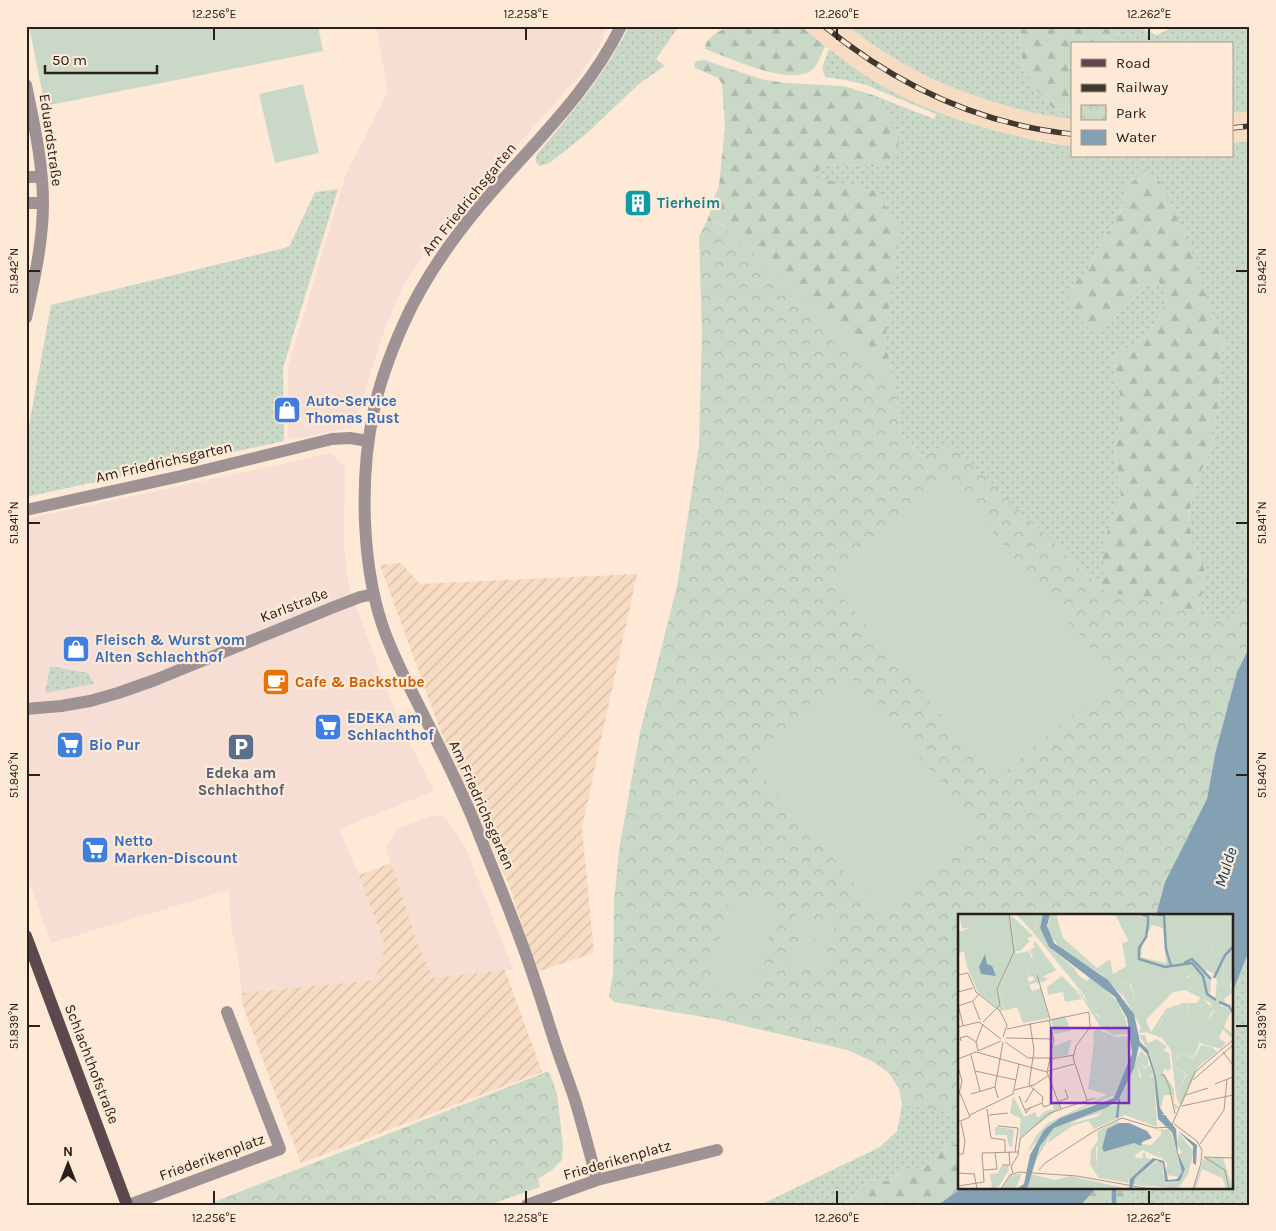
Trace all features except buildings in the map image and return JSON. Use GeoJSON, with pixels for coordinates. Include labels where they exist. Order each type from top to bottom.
{"type":"FeatureCollection","features":[{"type":"Feature","properties":{"kind":"main road","name":"Schlachthofstraße"},"geometry":{"type":"LineString","coordinates":[[26,936],[128,1205]]}},
{"type":"Feature","properties":{"kind":"street","name":"Am Friedrichsgarten"},"geometry":{"type":"LineString","coordinates":[[597,1180],[574,1097],[510,910],[460,788],[386,636],[374,594],[367,547],[366,469],[368,441],[386,367],[403,324],[433,267],[480,206],[576,96],[601,61],[621,26]]}},
{"type":"Feature","properties":{"kind":"street","name":"Eduardstraße"},"geometry":{"type":"LineString","coordinates":[[26,85],[39,150],[43,204],[42,228],[26,318]]}},
{"type":"Feature","properties":{"kind":"street"},"geometry":{"type":"LineString","coordinates":[[26,177],[42,177]]}},
{"type":"Feature","properties":{"kind":"street"},"geometry":{"type":"LineString","coordinates":[[26,203],[43,204]]}},
{"type":"Feature","properties":{"kind":"street","name":"Am Friedrichsgarten"},"geometry":{"type":"LineString","coordinates":[[26,510],[181,476],[332,439],[350,438],[368,441]]}},
{"type":"Feature","properties":{"kind":"street","name":"Karlstraße"},"geometry":{"type":"LineString","coordinates":[[26,709],[90,701],[118,693],[310,616],[360,597],[374,594]]}},
{"type":"Feature","properties":{"kind":"street","name":"Friederikenplatz"},"geometry":{"type":"LineString","coordinates":[[128,1205],[280,1149],[227,1012]]}},
{"type":"Feature","properties":{"kind":"street","name":"Friederikenplatz"},"geometry":{"type":"LineString","coordinates":[[527,1205],[597,1180],[717,1150]]}},
{"type":"Feature","properties":{"kind":"shaded area"},"geometry":{"type":"Polygon","coordinates":[[[376,26],[608,26],[599,47],[578,77],[432,242],[404,284],[384,331],[353,427],[288,440],[288,367],[346,174],[388,91],[376,26]]]}},
{"type":"Feature","properties":{"kind":"shaded area"},"geometry":{"type":"Polygon","coordinates":[[[801,26],[848,26],[895,59],[938,81],[979,98],[1028,111],[1071,119],[1071,146],[1016,136],[969,123],[926,108],[885,88],[844,61],[801,26]]]}},
{"type":"Feature","properties":{"kind":"shaded area"},"geometry":{"type":"Polygon","coordinates":[[[1250,111],[1250,141],[1234,143],[1234,113],[1250,111]]]}},
{"type":"Feature","properties":{"kind":"shaded area"},"geometry":{"type":"Polygon","coordinates":[[[332,453],[345,468],[344,546],[349,588],[399,721],[434,791],[339,829],[359,875],[385,947],[376,980],[242,993],[238,958],[232,932],[229,890],[51,943],[26,874],[26,519],[332,453]]]}},
{"type":"Feature","properties":{"kind":"shaded area"},"geometry":{"type":"Polygon","coordinates":[[[401,563],[420,584],[637,574],[582,828],[594,953],[537,972],[509,885],[439,727],[380,565],[401,563]]]}},
{"type":"Feature","properties":{"kind":"shaded area"},"geometry":{"type":"Polygon","coordinates":[[[436,815],[445,817],[465,846],[513,970],[432,978],[386,849],[398,828],[436,815]]]}},
{"type":"Feature","properties":{"kind":"shaded area"},"geometry":{"type":"Polygon","coordinates":[[[391,863],[417,941],[432,978],[505,970],[542,1072],[301,1163],[243,1006],[242,993],[375,980],[385,947],[359,875],[391,863]]]}},
{"type":"Feature","properties":{"kind":"green space"},"geometry":{"type":"Polygon","coordinates":[[[29,26],[318,26],[323,51],[45,106],[29,26]]]}},
{"type":"Feature","properties":{"kind":"green space"},"geometry":{"type":"Polygon","coordinates":[[[629,26],[679,26],[656,59],[665,66],[639,84],[585,135],[550,163],[540,166],[536,160],[538,153],[576,108],[599,76],[629,26]]]}},
{"type":"Feature","properties":{"kind":"green space"},"geometry":{"type":"Polygon","coordinates":[[[728,26],[801,26],[825,46],[812,70],[802,74],[775,73],[744,64],[705,49],[710,38],[728,26]]]}},
{"type":"Feature","properties":{"kind":"green space"},"geometry":{"type":"Polygon","coordinates":[[[848,26],[1020,26],[1023,71],[1053,108],[1071,112],[1071,119],[1038,114],[1003,105],[956,89],[910,67],[848,26]]]}},
{"type":"Feature","properties":{"kind":"green space"},"geometry":{"type":"Polygon","coordinates":[[[1020,26],[1121,26],[1119,27],[1116,42],[1071,42],[1071,112],[1053,108],[1042,97],[1023,71],[1020,26]]]}},
{"type":"Feature","properties":{"kind":"green space"},"geometry":{"type":"Polygon","coordinates":[[[1135,26],[1157,35],[1175,26],[1250,26],[1250,111],[1234,113],[1234,42],[1116,42],[1119,27],[1135,26]]]}},
{"type":"Feature","properties":{"kind":"green space"},"geometry":{"type":"Polygon","coordinates":[[[829,49],[871,79],[914,102],[989,129],[1038,141],[1071,146],[1071,158],[1234,158],[1234,143],[1250,141],[1250,646],[1199,614],[1205,570],[1192,542],[1189,512],[1199,476],[1212,447],[1223,342],[1208,302],[1127,187],[1120,214],[1104,237],[1090,266],[1069,290],[1110,323],[1138,292],[1159,280],[1167,302],[1148,334],[1112,359],[1122,404],[1115,449],[1121,498],[1103,542],[1103,590],[952,447],[921,456],[900,432],[895,385],[885,341],[890,295],[815,178],[821,164],[878,167],[895,127],[873,95],[934,119],[936,114],[866,85],[825,77],[822,68],[829,49]]]}},
{"type":"Feature","properties":{"kind":"green space"},"geometry":{"type":"Polygon","coordinates":[[[705,60],[765,80],[843,86],[873,95],[895,127],[899,141],[894,161],[878,167],[822,164],[815,178],[863,187],[876,192],[899,227],[885,341],[897,402],[721,224],[707,221],[719,186],[725,127],[722,84],[718,78],[695,68],[694,65],[696,61],[705,60]]]}},
{"type":"Feature","properties":{"kind":"green space"},"geometry":{"type":"Polygon","coordinates":[[[303,84],[319,153],[275,163],[259,94],[303,84]]]}},
{"type":"Feature","properties":{"kind":"green space"},"geometry":{"type":"Polygon","coordinates":[[[1145,170],[1160,182],[1193,254],[1223,342],[1212,447],[1199,476],[1189,512],[1192,542],[1205,570],[1199,614],[1214,632],[1136,914],[1103,590],[1103,542],[1121,498],[1115,449],[1122,404],[1112,359],[1148,334],[1167,302],[1159,281],[1138,292],[1110,323],[1091,332],[1071,308],[1069,290],[1090,266],[1104,237],[1120,214],[1127,187],[1145,170]]]}},
{"type":"Feature","properties":{"kind":"green space"},"geometry":{"type":"Polygon","coordinates":[[[338,189],[283,368],[284,441],[26,497],[26,442],[51,305],[289,247],[315,192],[338,189]]]}},
{"type":"Feature","properties":{"kind":"green space"},"geometry":{"type":"Polygon","coordinates":[[[707,221],[721,224],[895,385],[900,432],[921,456],[952,446],[1103,590],[1233,622],[1250,565],[1250,646],[1237,672],[1215,754],[1207,799],[1165,882],[1156,914],[958,914],[958,1114],[902,1105],[899,1089],[890,1074],[872,1061],[847,1050],[715,1019],[614,1002],[609,996],[613,975],[614,902],[619,850],[640,732],[677,586],[699,445],[702,334],[699,236],[707,221]]]}},
{"type":"Feature","properties":{"kind":"green space"},"geometry":{"type":"Polygon","coordinates":[[[948,479],[1116,678],[996,779],[828,580],[948,479]]]}},
{"type":"Feature","properties":{"kind":"green space"},"geometry":{"type":"Polygon","coordinates":[[[50,666],[88,673],[94,684],[45,693],[50,666]]]}},
{"type":"Feature","properties":{"kind":"green space"},"geometry":{"type":"Polygon","coordinates":[[[847,674],[980,828],[880,913],[748,759],[847,674]]]}},
{"type":"Feature","properties":{"kind":"green space"},"geometry":{"type":"Polygon","coordinates":[[[731,895],[777,907],[754,995],[708,984],[731,895]]]}},
{"type":"Feature","properties":{"kind":"green space"},"geometry":{"type":"Polygon","coordinates":[[[796,914],[835,924],[831,944],[791,934],[796,914]]]}},
{"type":"Feature","properties":{"kind":"green space"},"geometry":{"type":"Polygon","coordinates":[[[789,942],[829,952],[824,972],[784,962],[789,942]]]}},
{"type":"Feature","properties":{"kind":"green space"},"geometry":{"type":"Polygon","coordinates":[[[1250,948],[1250,1205],[1134,1205],[1122,1191],[1107,1188],[1234,1188],[1234,989],[1250,948]]]}},
{"type":"Feature","properties":{"kind":"green space"},"geometry":{"type":"Polygon","coordinates":[[[549,1071],[557,1094],[563,1145],[562,1160],[552,1170],[538,1179],[540,1187],[489,1205],[206,1205],[549,1071]]]}},
{"type":"Feature","properties":{"kind":"green space"},"geometry":{"type":"Polygon","coordinates":[[[958,1097],[958,1144],[948,1145],[923,1169],[906,1169],[889,1181],[869,1179],[850,1200],[841,1205],[760,1205],[880,1147],[897,1131],[902,1105],[908,1098],[958,1097]]]}},
{"type":"Feature","properties":{"kind":"green space"},"geometry":{"type":"Polygon","coordinates":[[[958,1144],[958,1188],[962,1188],[938,1205],[841,1205],[850,1200],[869,1179],[889,1181],[906,1169],[923,1169],[948,1145],[958,1144]]]}},
{"type":"Feature","properties":{"kind":"green space"},"geometry":{"type":"Polygon","coordinates":[[[1096,1188],[1103,1188],[1122,1191],[1134,1205],[1081,1205],[1096,1188]]]}},
{"type":"Feature","properties":{"kind":"water","name":"Mulde"},"geometry":{"type":"Polygon","coordinates":[[[1250,646],[1250,948],[1234,989],[1234,914],[1156,914],[1165,882],[1207,799],[1215,754],[1237,672],[1250,646]]]}},
{"type":"Feature","properties":{"kind":"water"},"geometry":{"type":"Polygon","coordinates":[[[962,1188],[1096,1188],[1081,1205],[938,1205],[962,1188]]]}},
{"type":"Feature","properties":{"kind":"waterway"},"geometry":{"type":"LineString","coordinates":[[1114,1188],[1114,1205]]}},
{"type":"Feature","properties":{"kind":"railway"},"geometry":{"type":"LineString","coordinates":[[824,26],[880,66],[940,98],[1004,121],[1071,134]]}},
{"type":"Feature","properties":{"kind":"railway"},"geometry":{"type":"LineString","coordinates":[[1234,128],[1250,126]]}},
{"type":"Feature","properties":{"kind":"place","name":"Tierheim"},"geometry":{"type":"Point","coordinates":[638,203]}},
{"type":"Feature","properties":{"kind":"place","name":"Auto-Service Thomas Rust"},"geometry":{"type":"Point","coordinates":[287,410]}},
{"type":"Feature","properties":{"kind":"place","name":"Fleisch & Wurst vom Alten Schlachthof"},"geometry":{"type":"Point","coordinates":[76,649]}},
{"type":"Feature","properties":{"kind":"place","name":"Cafe & Backstube"},"geometry":{"type":"Point","coordinates":[276,682]}},
{"type":"Feature","properties":{"kind":"place","name":"EDEKA am Schlachthof"},"geometry":{"type":"Point","coordinates":[328,727]}},
{"type":"Feature","properties":{"kind":"place","name":"Bio Pur"},"geometry":{"type":"Point","coordinates":[70,745]}},
{"type":"Feature","properties":{"kind":"place","name":"Edeka am Schlachthof"},"geometry":{"type":"Point","coordinates":[241,747]}},
{"type":"Feature","properties":{"kind":"place","name":"Netto Marken-Discount"},"geometry":{"type":"Point","coordinates":[95,850]}}]}
